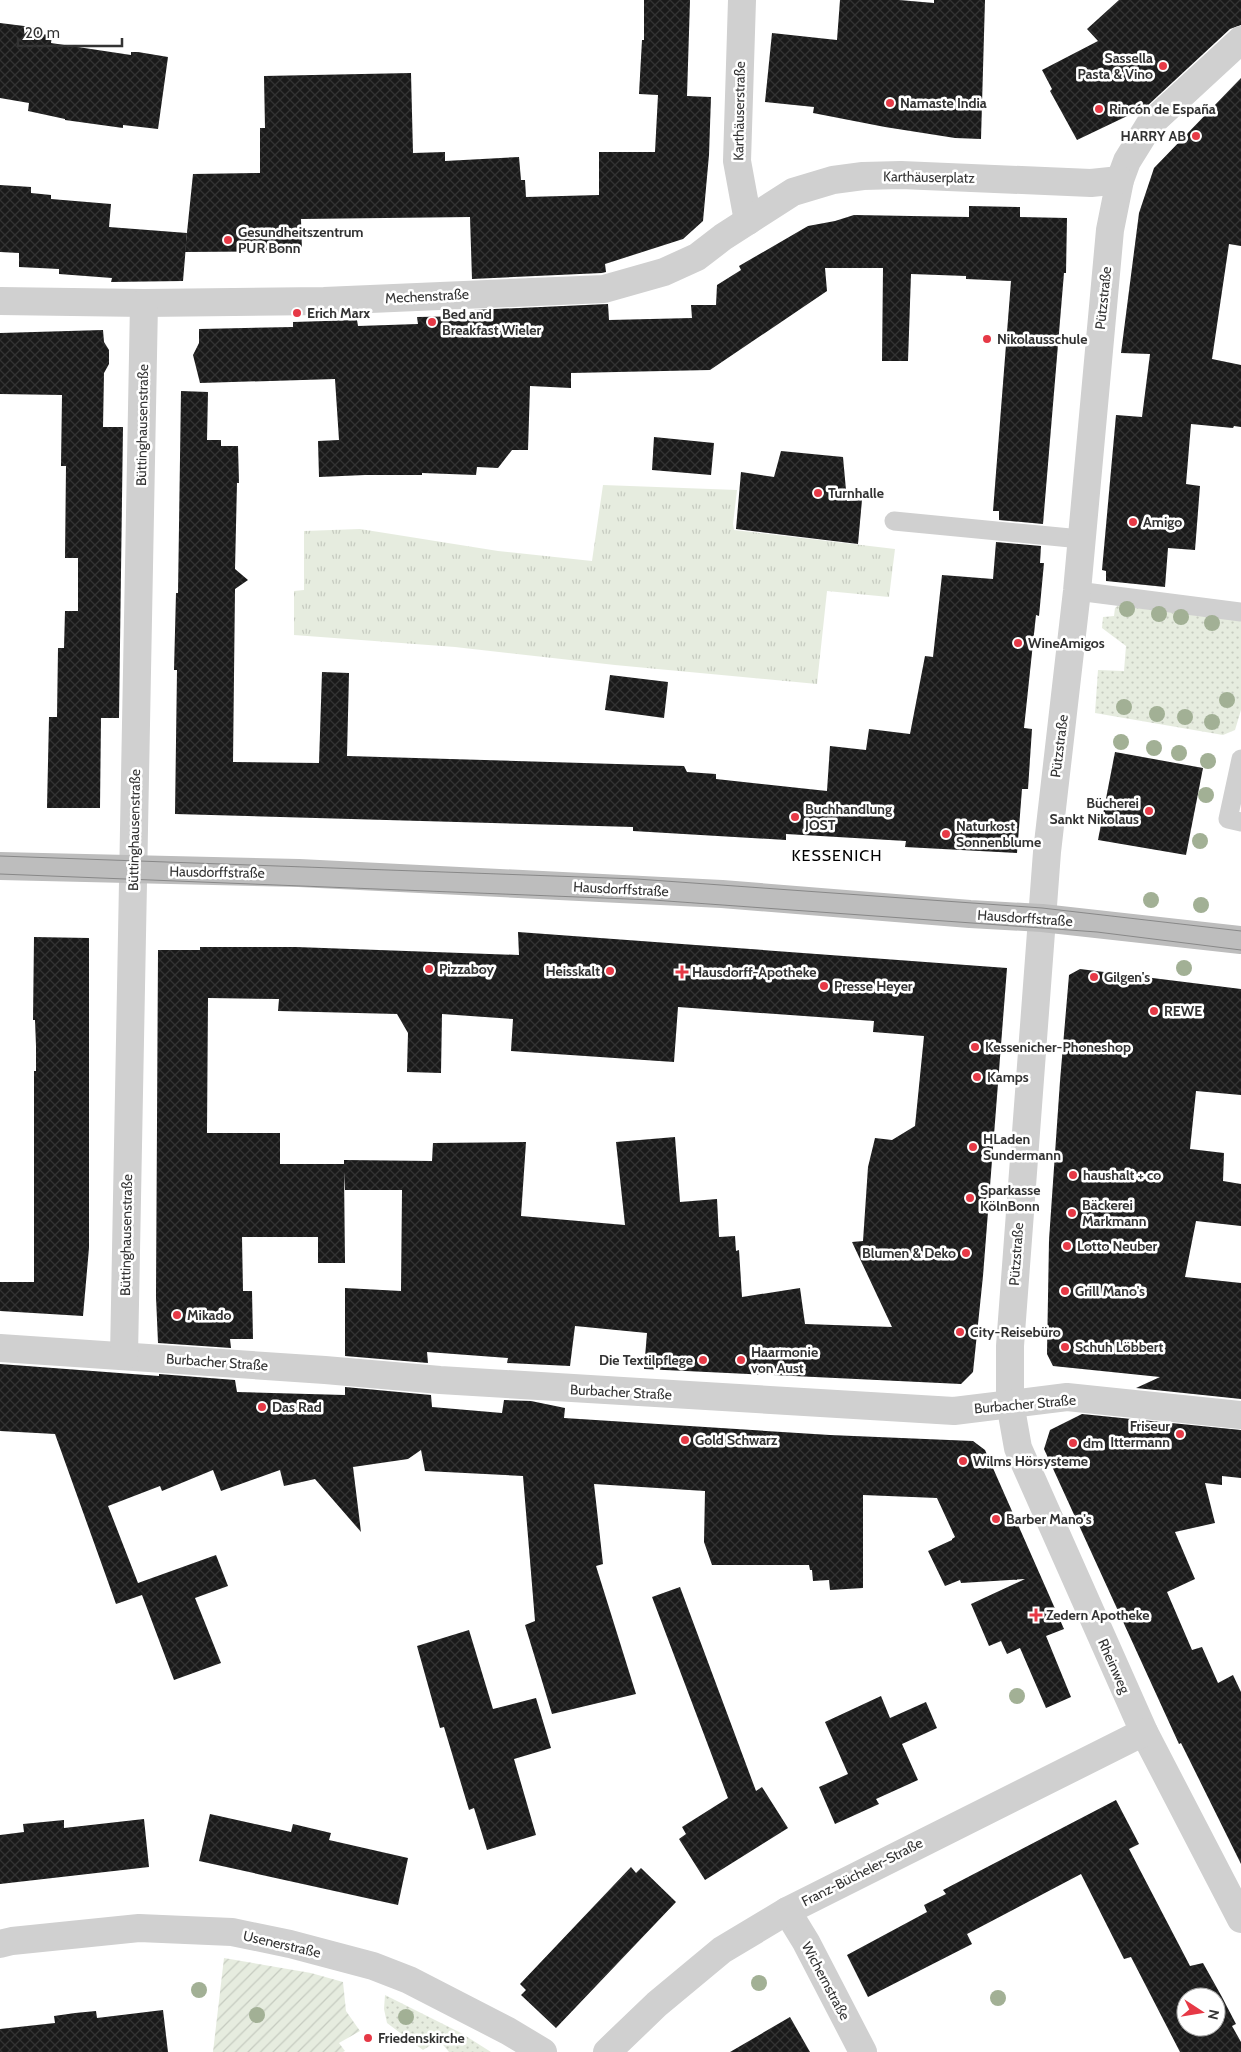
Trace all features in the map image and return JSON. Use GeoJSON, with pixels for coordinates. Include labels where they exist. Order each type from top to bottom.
{"type":"FeatureCollection","features":[{"type":"Feature","properties":{"kind":"main road","name":"Hausdorffstraße"},"geometry":{"type":"LineString","coordinates":[[0,866],[299,873],[631,889],[1042,918],[1241,940]]}},
{"type":"Feature","properties":{"kind":"street","name":"Karthäuserstraße"},"geometry":{"type":"LineString","coordinates":[[742,0],[737,161],[748,221]]}},
{"type":"Feature","properties":{"kind":"street","name":"Pützstraße"},"geometry":{"type":"LineString","coordinates":[[1010,1403],[1010,1346],[1047,852],[1077,591],[1110,230],[1120,180],[1127,161],[1150,124],[1241,40]]}},
{"type":"Feature","properties":{"kind":"street","name":"Karthäuserplatz"},"geometry":{"type":"LineString","coordinates":[[748,221],[793,192],[833,180],[863,176],[910,175],[1091,183],[1120,180]]}},
{"type":"Feature","properties":{"kind":"street","name":"Mechenstraße"},"geometry":{"type":"LineString","coordinates":[[0,300],[144,303],[324,300],[604,289],[664,272],[697,257],[748,221]]}},
{"type":"Feature","properties":{"kind":"street","name":"Büttinghausenstraße"},"geometry":{"type":"LineString","coordinates":[[124,1356],[144,303]]}},
{"type":"Feature","properties":{"kind":"street","name":"Burbacher Straße"},"geometry":{"type":"LineString","coordinates":[[0,1348],[324,1370],[478,1383],[954,1412],[1010,1403],[1067,1397],[1241,1415]]}},
{"type":"Feature","properties":{"kind":"street","name":"Rheinweg"},"geometry":{"type":"LineString","coordinates":[[1010,1403],[1018,1448],[1144,1732],[1241,1919]]}},
{"type":"Feature","properties":{"kind":"street","name":"Franz-Bücheler-Straße"},"geometry":{"type":"LineString","coordinates":[[607,2052],[657,2004],[722,1950],[787,1911],[1144,1732]]}},
{"type":"Feature","properties":{"kind":"street","name":"Wichernstraße"},"geometry":{"type":"LineString","coordinates":[[787,1911],[806,1942],[863,2052]]}},
{"type":"Feature","properties":{"kind":"street","name":"Usenerstraße"},"geometry":{"type":"LineString","coordinates":[[0,1944],[119,1929],[148,1928],[232,1932],[290,1944],[372,1966],[409,1980],[508,2030],[543,2052]]}},
{"type":"Feature","properties":{"kind":"lane"},"geometry":{"type":"LineString","coordinates":[[894,521],[1081,539]]}},
{"type":"Feature","properties":{"kind":"lane"},"geometry":{"type":"LineString","coordinates":[[1077,591],[1241,612]]}},
{"type":"Feature","properties":{"kind":"lane"},"geometry":{"type":"LineString","coordinates":[[1241,759],[1228,819],[1241,822]]}},
{"type":"Feature","properties":{"kind":"green space"},"geometry":{"type":"Polygon","coordinates":[[[603,485],[737,490],[734,530],[895,549],[889,597],[827,591],[817,684],[615,665],[455,647],[294,635],[294,591],[304,590],[304,531],[360,529],[498,551],[592,561],[603,485]]]}},
{"type":"Feature","properties":{"kind":"green space"},"geometry":{"type":"Polygon","coordinates":[[[1123,601],[1241,619],[1241,710],[1235,730],[1223,735],[1095,713],[1098,670],[1124,671],[1126,646],[1102,628],[1103,617],[1114,616],[1115,608],[1123,601]]]}},
{"type":"Feature","properties":{"kind":"green space"},"geometry":{"type":"Polygon","coordinates":[[[224,1958],[311,1973],[343,1982],[346,2011],[360,2031],[339,2043],[345,2051],[343,2052],[213,2052],[224,1958]]]}},
{"type":"Feature","properties":{"kind":"green space"},"geometry":{"type":"Polygon","coordinates":[[[385,1995],[461,2033],[491,2052],[449,2052],[439,2040],[423,2050],[387,2023],[384,2009],[385,1995]]]}},
{"type":"Feature","properties":{"kind":"building"},"geometry":{"type":"Polygon","coordinates":[[[644,0],[690,0],[687,96],[711,97],[709,155],[703,221],[683,239],[605,264],[606,272],[602,273],[472,279],[470,217],[301,219],[302,251],[185,252],[193,174],[260,173],[260,128],[265,128],[264,76],[411,73],[413,153],[445,152],[445,161],[519,157],[521,180],[525,180],[526,197],[599,195],[599,152],[655,152],[658,95],[639,94],[642,40],[644,40],[644,0]]]}},
{"type":"Feature","properties":{"kind":"building"},"geometry":{"type":"Polygon","coordinates":[[[840,0],[899,0],[934,3],[934,0],[985,0],[981,139],[955,138],[885,127],[813,113],[814,107],[765,102],[772,33],[837,40],[840,0]]]}},
{"type":"Feature","properties":{"kind":"building"},"geometry":{"type":"Polygon","coordinates":[[[1119,0],[1241,0],[1241,25],[1230,29],[1146,107],[1077,140],[1050,91],[1052,89],[1042,70],[1098,41],[1087,29],[1119,0]]]}},
{"type":"Feature","properties":{"kind":"building"},"geometry":{"type":"Polygon","coordinates":[[[0,23],[40,28],[40,34],[52,35],[51,43],[131,55],[131,52],[138,52],[168,57],[158,129],[123,125],[123,128],[65,120],[28,111],[29,103],[0,98],[0,23]]]}},
{"type":"Feature","properties":{"kind":"building"},"geometry":{"type":"Polygon","coordinates":[[[1241,78],[1241,246],[1229,244],[1212,359],[1241,365],[1241,427],[1191,424],[1186,484],[1200,486],[1195,550],[1168,548],[1165,587],[1106,581],[1106,571],[1102,570],[1116,415],[1142,417],[1150,354],[1121,353],[1139,213],[1154,168],[1241,78]]]}},
{"type":"Feature","properties":{"kind":"building"},"geometry":{"type":"Polygon","coordinates":[[[0,185],[31,187],[31,193],[51,195],[51,199],[111,204],[109,227],[187,233],[183,281],[111,282],[112,278],[59,274],[59,269],[19,267],[19,253],[0,252],[0,185]]]}},
{"type":"Feature","properties":{"kind":"building"},"geometry":{"type":"Polygon","coordinates":[[[969,206],[1020,207],[1020,217],[1067,218],[1066,273],[1064,273],[1043,524],[999,520],[999,511],[993,511],[1011,281],[966,279],[966,276],[911,274],[908,361],[882,361],[883,268],[825,268],[827,291],[710,370],[571,373],[571,388],[530,386],[528,450],[512,450],[498,468],[477,467],[476,475],[422,473],[422,475],[319,477],[318,441],[339,440],[335,379],[200,383],[193,355],[199,343],[199,329],[293,327],[293,322],[357,320],[358,326],[418,324],[417,317],[473,316],[473,310],[608,304],[609,320],[692,318],[691,305],[716,305],[717,285],[741,270],[739,266],[808,226],[854,215],[969,217],[969,206]]]}},
{"type":"Feature","properties":{"kind":"building"},"geometry":{"type":"Polygon","coordinates":[[[103,330],[104,342],[109,350],[109,364],[104,373],[103,427],[123,427],[119,718],[101,718],[100,808],[47,808],[49,717],[57,717],[58,648],[64,648],[65,611],[78,611],[78,558],[65,558],[66,466],[61,466],[62,395],[0,394],[0,333],[103,330]]]}},
{"type":"Feature","properties":{"kind":"building"},"geometry":{"type":"Polygon","coordinates":[[[181,391],[208,392],[207,440],[221,440],[221,446],[238,446],[239,483],[237,483],[235,569],[248,580],[235,589],[233,762],[319,763],[322,672],[349,673],[347,756],[684,766],[687,772],[716,774],[716,779],[827,791],[830,746],[866,750],[869,729],[910,734],[925,656],[933,657],[942,575],[993,579],[996,542],[1041,546],[1040,563],[1044,563],[1039,616],[1036,615],[1024,728],[1032,729],[1028,789],[1022,789],[1017,853],[905,847],[906,841],[786,834],[786,840],[633,831],[633,827],[175,814],[177,670],[174,670],[176,593],[178,593],[181,391]]]}},
{"type":"Feature","properties":{"kind":"building"},"geometry":{"type":"Polygon","coordinates":[[[654,437],[714,443],[711,475],[652,470],[654,437]]]}},
{"type":"Feature","properties":{"kind":"building","name":"Turnhalle"},"geometry":{"type":"Polygon","coordinates":[[[781,451],[843,457],[847,501],[862,500],[858,544],[736,529],[741,472],[774,477],[781,451]]]}},
{"type":"Feature","properties":{"kind":"building"},"geometry":{"type":"Polygon","coordinates":[[[610,675],[668,682],[664,718],[605,710],[610,675]]]}},
{"type":"Feature","properties":{"kind":"building","name":"Bücherei Sankt Nikolaus"},"geometry":{"type":"Polygon","coordinates":[[[1115,752],[1203,768],[1186,855],[1098,840],[1115,752]]]}},
{"type":"Feature","properties":{"kind":"building"},"geometry":{"type":"Polygon","coordinates":[[[518,932],[1007,968],[983,1276],[973,1372],[961,1384],[644,1369],[647,1333],[575,1326],[570,1366],[507,1363],[508,1358],[427,1352],[428,1363],[345,1356],[345,1288],[401,1291],[402,1190],[345,1190],[344,1172],[345,1263],[318,1263],[318,1237],[242,1237],[243,1291],[252,1291],[253,1339],[230,1339],[231,1348],[158,1343],[156,1297],[158,950],[200,950],[200,947],[296,947],[519,955],[518,932]],[[208,998],[207,1133],[280,1133],[280,1164],[344,1164],[344,1160],[432,1161],[433,1143],[526,1142],[521,1216],[625,1225],[616,1142],[675,1137],[680,1202],[717,1199],[719,1237],[735,1236],[736,1251],[739,1250],[742,1297],[800,1288],[805,1324],[892,1327],[852,1242],[863,1241],[868,1167],[875,1138],[892,1140],[915,1126],[924,1036],[873,1032],[874,1021],[678,1007],[674,1062],[511,1051],[513,1019],[442,1014],[441,1073],[407,1072],[408,1033],[397,1014],[278,1011],[279,999],[208,998]]]}},
{"type":"Feature","properties":{"kind":"building"},"geometry":{"type":"Polygon","coordinates":[[[34,937],[89,938],[89,1248],[83,1316],[0,1311],[0,1282],[34,1282],[34,1071],[36,1071],[36,1046],[35,1020],[33,1020],[34,937]]]}},
{"type":"Feature","properties":{"kind":"building"},"geometry":{"type":"Polygon","coordinates":[[[1080,969],[1241,989],[1241,1095],[1196,1091],[1190,1149],[1224,1153],[1223,1181],[1241,1184],[1241,1226],[1196,1221],[1185,1277],[1241,1283],[1241,1399],[1136,1388],[1160,1377],[1053,1366],[1047,1354],[1049,1240],[1069,975],[1080,969]]]}},
{"type":"Feature","properties":{"kind":"building"},"geometry":{"type":"Polygon","coordinates":[[[0,1364],[235,1380],[237,1392],[345,1395],[345,1387],[431,1395],[432,1407],[502,1413],[504,1400],[531,1401],[565,1408],[564,1418],[830,1435],[973,1441],[985,1450],[1064,1629],[1046,1636],[1071,1697],[1046,1708],[1020,1648],[1007,1654],[1001,1641],[989,1646],[971,1604],[1025,1579],[961,1583],[960,1580],[945,1586],[928,1551],[955,1537],[937,1498],[863,1495],[863,1588],[830,1590],[829,1580],[813,1581],[812,1570],[810,1570],[809,1565],[712,1565],[704,1542],[705,1491],[594,1484],[603,1564],[596,1566],[636,1694],[552,1714],[525,1625],[535,1621],[523,1476],[425,1471],[421,1450],[408,1459],[353,1467],[361,1532],[315,1479],[284,1486],[280,1470],[221,1491],[213,1470],[162,1491],[160,1486],[108,1506],[138,1583],[216,1555],[228,1586],[195,1598],[221,1663],[174,1680],[142,1595],[116,1604],[55,1434],[0,1431],[0,1364]]]}},
{"type":"Feature","properties":{"kind":"building"},"geometry":{"type":"Polygon","coordinates":[[[1082,1414],[1241,1430],[1241,1478],[1222,1476],[1222,1485],[1205,1483],[1215,1523],[1175,1532],[1195,1579],[1167,1592],[1192,1650],[1202,1647],[1218,1683],[1233,1675],[1241,1692],[1241,1864],[1181,1743],[1179,1744],[1044,1449],[1050,1430],[1082,1414]]]}},
{"type":"Feature","properties":{"kind":"building"},"geometry":{"type":"Polygon","coordinates":[[[680,1587],[756,1791],[762,1787],[788,1828],[705,1880],[679,1839],[686,1834],[682,1827],[728,1798],[652,1597],[680,1587]]]}},
{"type":"Feature","properties":{"kind":"building"},"geometry":{"type":"Polygon","coordinates":[[[469,1630],[493,1709],[536,1698],[551,1748],[514,1759],[536,1835],[487,1850],[474,1808],[469,1810],[444,1727],[440,1728],[417,1646],[469,1630]]]}},
{"type":"Feature","properties":{"kind":"building"},"geometry":{"type":"Polygon","coordinates":[[[881,1696],[890,1718],[926,1702],[937,1728],[902,1744],[918,1780],[876,1799],[879,1804],[835,1824],[819,1787],[848,1774],[825,1722],[881,1696]]]}},
{"type":"Feature","properties":{"kind":"building"},"geometry":{"type":"Polygon","coordinates":[[[1116,1800],[1139,1844],[1129,1849],[1190,1966],[1203,1963],[1216,1987],[1176,1987],[1176,2037],[1226,2037],[1226,2005],[1236,2024],[1232,2026],[1241,2042],[1241,2052],[1180,2052],[1131,1957],[1124,1959],[1081,1874],[967,1934],[972,1944],[868,1997],[847,1955],[927,1912],[924,1905],[946,1894],[943,1890],[1116,1800]]]}},
{"type":"Feature","properties":{"kind":"building"},"geometry":{"type":"Polygon","coordinates":[[[210,1814],[291,1832],[293,1824],[331,1833],[329,1840],[408,1858],[398,1905],[199,1861],[210,1814]]]}},
{"type":"Feature","properties":{"kind":"building"},"geometry":{"type":"Polygon","coordinates":[[[144,1819],[149,1867],[0,1884],[0,1835],[24,1832],[23,1824],[64,1820],[64,1828],[144,1819]]]}},
{"type":"Feature","properties":{"kind":"building"},"geometry":{"type":"Polygon","coordinates":[[[631,1867],[636,1873],[641,1868],[676,1902],[556,2028],[521,1995],[526,1990],[520,1984],[631,1867]]]}},
{"type":"Feature","properties":{"kind":"building"},"geometry":{"type":"Polygon","coordinates":[[[163,2010],[168,2052],[0,2052],[0,2029],[55,2023],[54,2016],[75,2013],[96,2011],[97,2018],[163,2010]]]}},
{"type":"Feature","properties":{"kind":"building"},"geometry":{"type":"Polygon","coordinates":[[[790,2017],[810,2052],[730,2052],[790,2017]]]}},
{"type":"Feature","properties":{"kind":"tram line"},"geometry":{"type":"LineString","coordinates":[[0,856],[637,879],[1042,908],[1241,931]]}},
{"type":"Feature","properties":{"kind":"tram line"},"geometry":{"type":"LineString","coordinates":[[0,874],[653,900],[1097,932],[1241,950]]}},
{"type":"Feature","properties":{"kind":"place","name":"Sassella Pasta & Vino"},"geometry":{"type":"Point","coordinates":[1163,66]}},
{"type":"Feature","properties":{"kind":"place","name":"Namaste India"},"geometry":{"type":"Point","coordinates":[890,103]}},
{"type":"Feature","properties":{"kind":"place","name":"Rincón de España"},"geometry":{"type":"Point","coordinates":[1099,109]}},
{"type":"Feature","properties":{"kind":"place","name":"HARRY AB"},"geometry":{"type":"Point","coordinates":[1196,136]}},
{"type":"Feature","properties":{"kind":"place","name":"Gesundheitszentrum PUR Bonn"},"geometry":{"type":"Point","coordinates":[228,240]}},
{"type":"Feature","properties":{"kind":"place","name":"Erich Marx"},"geometry":{"type":"Point","coordinates":[297,313]}},
{"type":"Feature","properties":{"kind":"place","name":"Bed and Breakfast Wieler"},"geometry":{"type":"Point","coordinates":[432,322]}},
{"type":"Feature","properties":{"kind":"place","name":"Nikolausschule"},"geometry":{"type":"Point","coordinates":[987,339]}},
{"type":"Feature","properties":{"kind":"place","name":"Turnhalle"},"geometry":{"type":"Point","coordinates":[818,493]}},
{"type":"Feature","properties":{"kind":"place","name":"Amigo"},"geometry":{"type":"Point","coordinates":[1133,522]}},
{"type":"Feature","properties":{"kind":"place","name":"WineAmigos"},"geometry":{"type":"Point","coordinates":[1018,643]}},
{"type":"Feature","properties":{"kind":"place","name":"Bücherei Sankt Nikolaus"},"geometry":{"type":"Point","coordinates":[1149,811]}},
{"type":"Feature","properties":{"kind":"place","name":"Buchhandlung JOST"},"geometry":{"type":"Point","coordinates":[795,817]}},
{"type":"Feature","properties":{"kind":"place","name":"Naturkost Sonnenblume"},"geometry":{"type":"Point","coordinates":[946,834]}},
{"type":"Feature","properties":{"kind":"place","name":"Pizzaboy"},"geometry":{"type":"Point","coordinates":[429,969]}},
{"type":"Feature","properties":{"kind":"place","name":"Heisskalt"},"geometry":{"type":"Point","coordinates":[610,971]}},
{"type":"Feature","properties":{"kind":"place","name":"Hausdorff-Apotheke"},"geometry":{"type":"Point","coordinates":[682,972]}},
{"type":"Feature","properties":{"kind":"place","name":"Gilgen's"},"geometry":{"type":"Point","coordinates":[1094,977]}},
{"type":"Feature","properties":{"kind":"place","name":"Presse Heyer"},"geometry":{"type":"Point","coordinates":[824,986]}},
{"type":"Feature","properties":{"kind":"place","name":"REWE"},"geometry":{"type":"Point","coordinates":[1154,1011]}},
{"type":"Feature","properties":{"kind":"place","name":"Kessenicher-Phoneshop"},"geometry":{"type":"Point","coordinates":[975,1047]}},
{"type":"Feature","properties":{"kind":"place","name":"Kamps"},"geometry":{"type":"Point","coordinates":[977,1077]}},
{"type":"Feature","properties":{"kind":"place","name":"HLaden Sundermann"},"geometry":{"type":"Point","coordinates":[973,1147]}},
{"type":"Feature","properties":{"kind":"place","name":"haushalt + co"},"geometry":{"type":"Point","coordinates":[1073,1175]}},
{"type":"Feature","properties":{"kind":"place","name":"Sparkasse KölnBonn"},"geometry":{"type":"Point","coordinates":[970,1198]}},
{"type":"Feature","properties":{"kind":"place","name":"Bäckerei Markmann"},"geometry":{"type":"Point","coordinates":[1072,1213]}},
{"type":"Feature","properties":{"kind":"place","name":"Lotto Neuber"},"geometry":{"type":"Point","coordinates":[1067,1246]}},
{"type":"Feature","properties":{"kind":"place","name":"Blumen & Deko"},"geometry":{"type":"Point","coordinates":[966,1253]}},
{"type":"Feature","properties":{"kind":"place","name":"Grill Mano's"},"geometry":{"type":"Point","coordinates":[1065,1291]}},
{"type":"Feature","properties":{"kind":"place","name":"Mikado"},"geometry":{"type":"Point","coordinates":[177,1315]}},
{"type":"Feature","properties":{"kind":"place","name":"City-Reisebüro"},"geometry":{"type":"Point","coordinates":[960,1332]}},
{"type":"Feature","properties":{"kind":"place","name":"Schuh Löbbert"},"geometry":{"type":"Point","coordinates":[1065,1347]}},
{"type":"Feature","properties":{"kind":"place","name":"Die Textilpflege"},"geometry":{"type":"Point","coordinates":[703,1360]}},
{"type":"Feature","properties":{"kind":"place","name":"Haarmonie von Aust"},"geometry":{"type":"Point","coordinates":[741,1360]}},
{"type":"Feature","properties":{"kind":"place","name":"Das Rad"},"geometry":{"type":"Point","coordinates":[262,1407]}},
{"type":"Feature","properties":{"kind":"place","name":"Friseur Ittermann"},"geometry":{"type":"Point","coordinates":[1180,1434]}},
{"type":"Feature","properties":{"kind":"place","name":"Gold Schwarz"},"geometry":{"type":"Point","coordinates":[685,1440]}},
{"type":"Feature","properties":{"kind":"place","name":"dm"},"geometry":{"type":"Point","coordinates":[1073,1443]}},
{"type":"Feature","properties":{"kind":"place","name":"Wilms Hörsysteme"},"geometry":{"type":"Point","coordinates":[963,1461]}},
{"type":"Feature","properties":{"kind":"place","name":"Barber Mano's"},"geometry":{"type":"Point","coordinates":[996,1519]}},
{"type":"Feature","properties":{"kind":"place","name":"Zedern Apotheke"},"geometry":{"type":"Point","coordinates":[1036,1615]}},
{"type":"Feature","properties":{"kind":"place","name":"Friedenskirche"},"geometry":{"type":"Point","coordinates":[368,2038]}},
{"type":"Feature","properties":{"kind":"district","name":"KESSENICH"},"geometry":{"type":"Point","coordinates":[837,855]}}]}
